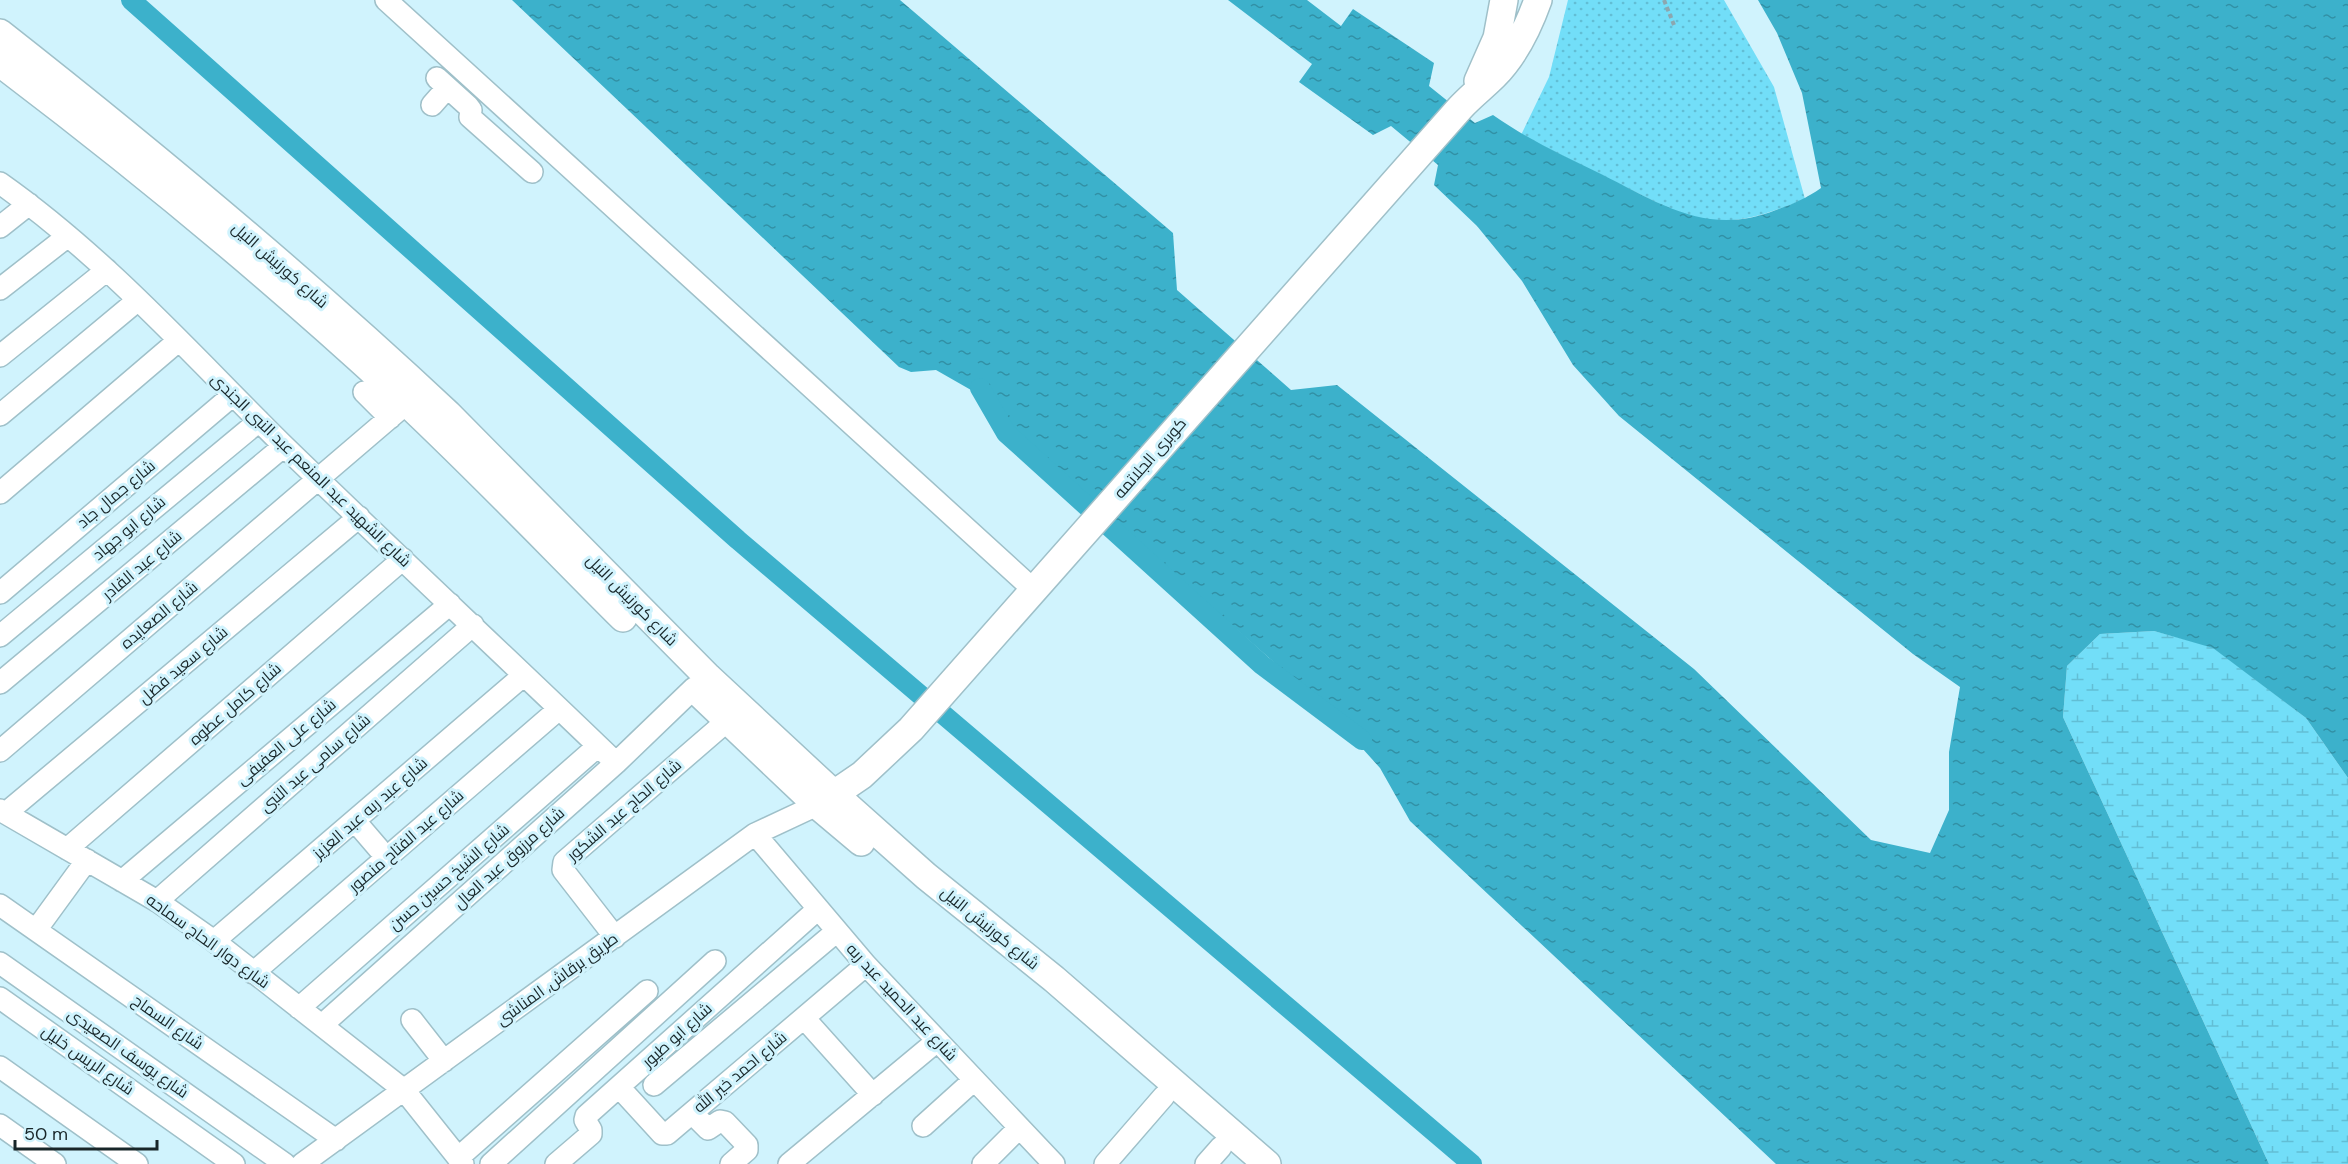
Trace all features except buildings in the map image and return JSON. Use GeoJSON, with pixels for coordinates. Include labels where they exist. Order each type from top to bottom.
{"type":"FeatureCollection","features":[{"type":"Feature","properties":{"kind":"main road"},"geometry":{"type":"LineString","coordinates":[[1465,102],[1497,38],[1504,0]]}},
{"type":"Feature","properties":{"kind":"main road"},"geometry":{"type":"LineString","coordinates":[[1465,102],[1495,75],[1509,58],[1528,26],[1538,0]]}},
{"type":"Feature","properties":{"kind":"main road","name":"شارع كورنيش النيل"},"geometry":{"type":"LineString","coordinates":[[0,33],[110,119],[271,256],[440,421],[631,613],[694,688],[727,721],[1054,979],[1267,1164]]}},
{"type":"Feature","properties":{"kind":"main road","name":"شارع كورنيش النيل"},"geometry":{"type":"LineString","coordinates":[[0,63],[95,135],[267,278],[399,411],[440,421]]}},
{"type":"Feature","properties":{"kind":"main road","name":"كوبرى الجلاتمه"},"geometry":{"type":"LineString","coordinates":[[826,800],[886,753],[911,729],[1465,102]]}},
{"type":"Feature","properties":{"kind":"main road","name":"شارع كورنيش النيل"},"geometry":{"type":"LineString","coordinates":[[631,613],[708,677],[826,800],[1164,1096],[1222,1158]]}},
{"type":"Feature","properties":{"kind":"street"},"geometry":{"type":"LineString","coordinates":[[386,0],[1034,590]]}},
{"type":"Feature","properties":{"kind":"street"},"geometry":{"type":"LineString","coordinates":[[432,105],[443,83],[458,67]]}},
{"type":"Feature","properties":{"kind":"street"},"geometry":{"type":"LineString","coordinates":[[443,83],[470,108],[470,117],[532,172]]}},
{"type":"Feature","properties":{"kind":"street"},"geometry":{"type":"LineString","coordinates":[[476,122],[494,100]]}},
{"type":"Feature","properties":{"kind":"street","name":"شارع الشهيد عبد المنعم عبد النبى الجندى"},"geometry":{"type":"LineString","coordinates":[[0,183],[29,204],[107,270],[284,446],[616,763]]}},
{"type":"Feature","properties":{"kind":"street"},"geometry":{"type":"LineString","coordinates":[[0,227],[29,204]]}},
{"type":"Feature","properties":{"kind":"street"},"geometry":{"type":"LineString","coordinates":[[0,290],[68,236]]}},
{"type":"Feature","properties":{"kind":"street"},"geometry":{"type":"LineString","coordinates":[[0,357],[107,270]]}},
{"type":"Feature","properties":{"kind":"street"},"geometry":{"type":"LineString","coordinates":[[0,415],[138,300]]}},
{"type":"Feature","properties":{"kind":"street"},"geometry":{"type":"LineString","coordinates":[[0,493],[178,341]]}},
{"type":"Feature","properties":{"kind":"street"},"geometry":{"type":"LineString","coordinates":[[364,392],[399,411]]}},
{"type":"Feature","properties":{"kind":"street","name":"شارع جمال جاد"},"geometry":{"type":"LineString","coordinates":[[0,593],[233,395]]}},
{"type":"Feature","properties":{"kind":"street","name":"شارع الصعايده"},"geometry":{"type":"LineString","coordinates":[[0,751],[399,411]]}},
{"type":"Feature","properties":{"kind":"street","name":"شارع ابو جهاد"},"geometry":{"type":"LineString","coordinates":[[0,636],[259,421]]}},
{"type":"Feature","properties":{"kind":"street","name":"شارع عبد القادر"},"geometry":{"type":"LineString","coordinates":[[0,683],[284,446]]}},
{"type":"Feature","properties":{"kind":"street","name":"شارع سعيد فضل"},"geometry":{"type":"LineString","coordinates":[[3,811],[359,517]]}},
{"type":"Feature","properties":{"kind":"street","name":"شارع كامل عطوه"},"geometry":{"type":"LineString","coordinates":[[67,849],[403,559]]}},
{"type":"Feature","properties":{"kind":"street","name":"شارع على العفيفى"},"geometry":{"type":"LineString","coordinates":[[122,881],[450,604]]}},
{"type":"Feature","properties":{"kind":"street","name":"شارع سامى عبد النبى"},"geometry":{"type":"LineString","coordinates":[[157,901],[472,625]]}},
{"type":"Feature","properties":{"kind":"street","name":"شارع عبد ربه عبد العزيز"},"geometry":{"type":"LineString","coordinates":[[214,941],[524,675]]}},
{"type":"Feature","properties":{"kind":"street","name":"شارع مرزوق عبد العال"},"geometry":{"type":"LineString","coordinates":[[322,1025],[616,763],[694,688]]}},
{"type":"Feature","properties":{"kind":"street","name":"شارع عبد الفتاح منصور"},"geometry":{"type":"LineString","coordinates":[[254,973],[560,709]]}},
{"type":"Feature","properties":{"kind":"street","name":"شارع الحاج عبد الشكور"},"geometry":{"type":"LineString","coordinates":[[615,937],[563,870],[564,862],[727,721]]}},
{"type":"Feature","properties":{"kind":"street","name":"شارع الشيخ حسين حسن"},"geometry":{"type":"LineString","coordinates":[[299,1008],[598,746]]}},
{"type":"Feature","properties":{"kind":"street","name":"طريق برقاش, المناشى"},"geometry":{"type":"LineString","coordinates":[[302,1164],[755,834],[826,800]]}},
{"type":"Feature","properties":{"kind":"street","name":"شارع دوار الحاج سماحه"},"geometry":{"type":"LineString","coordinates":[[3,811],[157,901],[214,941],[404,1090],[459,1161]]}},
{"type":"Feature","properties":{"kind":"street"},"geometry":{"type":"LineString","coordinates":[[355,821],[379,849]]}},
{"type":"Feature","properties":{"kind":"street","name":"شارع عبد الحميد عبد ربه"},"geometry":{"type":"LineString","coordinates":[[755,834],[866,965],[1019,1128],[1045,1161]]}},
{"type":"Feature","properties":{"kind":"street"},"geometry":{"type":"LineString","coordinates":[[36,930],[87,860]]}},
{"type":"Feature","properties":{"kind":"street","name":"شارع السماح"},"geometry":{"type":"LineString","coordinates":[[0,905],[336,1140]]}},
{"type":"Feature","properties":{"kind":"street","name":"شارع ابو طيور"},"geometry":{"type":"LineString","coordinates":[[556,1164],[591,1134],[585,1117],[818,909]]}},
{"type":"Feature","properties":{"kind":"street"},"geometry":{"type":"LineString","coordinates":[[654,1085],[837,931]]}},
{"type":"Feature","properties":{"kind":"street"},"geometry":{"type":"LineString","coordinates":[[491,1164],[715,961]]}},
{"type":"Feature","properties":{"kind":"street","name":"شارع يوسف الصعيدى"},"geometry":{"type":"LineString","coordinates":[[0,963],[285,1164]]}},
{"type":"Feature","properties":{"kind":"street","name":"شارع احمد خير الله"},"geometry":{"type":"LineString","coordinates":[[619,1087],[664,1134],[669,1133],[866,965]]}},
{"type":"Feature","properties":{"kind":"street"},"geometry":{"type":"LineString","coordinates":[[459,1161],[647,991]]}},
{"type":"Feature","properties":{"kind":"street","name":"شارع الريس خليل"},"geometry":{"type":"LineString","coordinates":[[0,998],[234,1164]]}},
{"type":"Feature","properties":{"kind":"street"},"geometry":{"type":"LineString","coordinates":[[804,1018],[873,1095]]}},
{"type":"Feature","properties":{"kind":"street"},"geometry":{"type":"LineString","coordinates":[[412,1020],[444,1061]]}},
{"type":"Feature","properties":{"kind":"street"},"geometry":{"type":"LineString","coordinates":[[789,1164],[938,1041]]}},
{"type":"Feature","properties":{"kind":"street"},"geometry":{"type":"LineString","coordinates":[[0,1067],[136,1164]]}},
{"type":"Feature","properties":{"kind":"street"},"geometry":{"type":"LineString","coordinates":[[923,1126],[974,1080]]}},
{"type":"Feature","properties":{"kind":"street"},"geometry":{"type":"LineString","coordinates":[[1105,1164],[1164,1096]]}},
{"type":"Feature","properties":{"kind":"street"},"geometry":{"type":"LineString","coordinates":[[692,1113],[708,1129],[720,1121],[725,1122],[747,1145],[747,1150],[730,1164]]}},
{"type":"Feature","properties":{"kind":"street"},"geometry":{"type":"LineString","coordinates":[[0,1125],[55,1164]]}},
{"type":"Feature","properties":{"kind":"street"},"geometry":{"type":"LineString","coordinates":[[983,1164],[1019,1128]]}},
{"type":"Feature","properties":{"kind":"path"},"geometry":{"type":"LineString","coordinates":[[1664,0],[1674,25]]}},
{"type":"Feature","properties":{"kind":"green space"},"geometry":{"type":"Polygon","coordinates":[[[1568,0],[1724,0],[1774,87],[1805,199],[1741,219],[1710,220],[1694,217],[1676,212],[1521,135],[1549,77],[1568,0]]]}},
{"type":"Feature","properties":{"kind":"green space"},"geometry":{"type":"Polygon","coordinates":[[[2154,631],[2213,647],[2306,718],[2348,778],[2348,1164],[2269,1164],[2063,717],[2067,666],[2100,634],[2154,631]]]}},
{"type":"Feature","properties":{"kind":"water"},"geometry":{"type":"Polygon","coordinates":[[[512,0],[900,0],[1173,233],[1177,290],[1291,390],[1337,385],[1694,669],[1871,840],[1930,853],[1949,810],[1949,752],[1960,687],[1913,654],[1619,416],[1573,365],[1522,281],[1477,226],[1434,185],[1438,165],[1391,126],[1373,135],[1299,82],[1312,64],[1228,0],[1307,0],[1341,26],[1353,9],[1434,63],[1429,86],[1475,123],[1493,115],[1546,147],[1665,206],[1707,218],[1728,220],[1776,210],[1821,188],[1802,93],[1777,33],[1758,0],[2348,0],[2348,778],[2306,718],[2213,648],[2154,631],[2100,634],[2067,666],[2063,717],[2269,1164],[1776,1164],[1410,821],[1380,768],[1326,708],[1108,516],[971,390],[936,370],[911,372],[899,367],[512,0]]]}},
{"type":"Feature","properties":{"kind":"waterway"},"geometry":{"type":"LineString","coordinates":[[131,0],[738,540],[1472,1164]]}},
{"type":"Feature","properties":{"kind":"waterway"},"geometry":{"type":"LineString","coordinates":[[980,388],[1006,433],[1262,665],[1362,740]]}}]}
